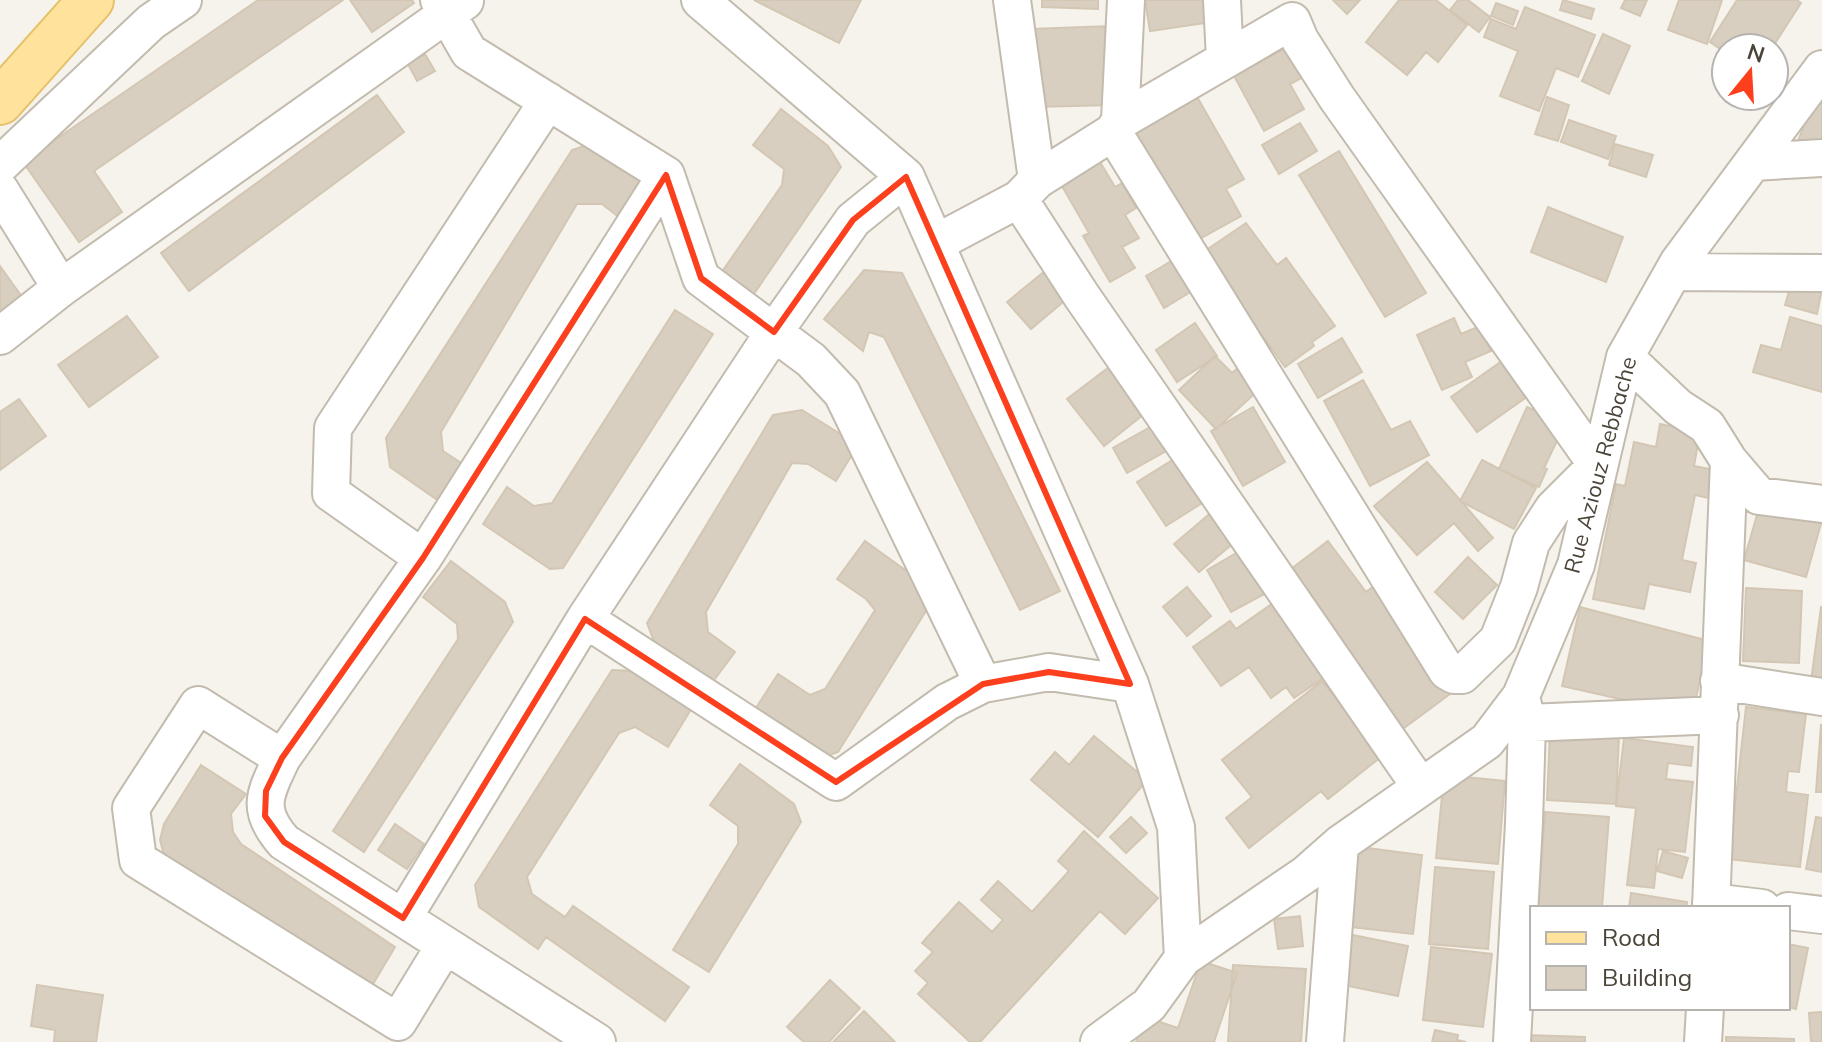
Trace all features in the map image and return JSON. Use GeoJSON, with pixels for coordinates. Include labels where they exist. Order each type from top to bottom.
{"type":"FeatureCollection","features":[{"type":"Feature","properties":{"kind":"main road"},"geometry":{"type":"LineString","coordinates":[[0,102],[91,0]]}},
{"type":"Feature","properties":{"kind":"street"},"geometry":{"type":"LineString","coordinates":[[0,165],[151,22],[183,0]]}},
{"type":"Feature","properties":{"kind":"street"},"geometry":{"type":"LineString","coordinates":[[700,0],[906,177],[1130,684],[1176,827],[1183,958]]}},
{"type":"Feature","properties":{"kind":"street"},"geometry":{"type":"LineString","coordinates":[[1012,0],[1028,190],[1081,295],[1420,786]]}},
{"type":"Feature","properties":{"kind":"street"},"geometry":{"type":"LineString","coordinates":[[936,243],[1028,190],[1116,126],[1292,21],[1300,40],[1337,98],[1597,465],[1553,509],[1531,543],[1519,587],[1498,640],[1462,675],[1447,671],[1116,126],[1126,0]]}},
{"type":"Feature","properties":{"kind":"street"},"geometry":{"type":"LineString","coordinates":[[1222,0],[1225,59]]}},
{"type":"Feature","properties":{"kind":"street"},"geometry":{"type":"LineString","coordinates":[[0,336],[61,288],[450,5],[469,52],[666,175],[701,278],[811,360],[842,393],[983,684]]}},
{"type":"Feature","properties":{"kind":"street","name":"Rue Aziouz Rebbache"},"geometry":{"type":"LineString","coordinates":[[1099,1042],[1149,1005],[1183,958],[1306,874],[1340,844],[1487,741],[1524,709],[1576,565],[1597,465],[1625,357],[1673,272],[1822,69]]}},
{"type":"Feature","properties":{"kind":"street"},"geometry":{"type":"LineString","coordinates":[[423,558],[331,493],[333,428],[548,101]]}},
{"type":"Feature","properties":{"kind":"street"},"geometry":{"type":"LineString","coordinates":[[1754,162],[1822,158]]}},
{"type":"Feature","properties":{"kind":"street"},"geometry":{"type":"LineString","coordinates":[[597,1042],[284,842],[265,816],[264,803],[266,791],[282,758],[423,558],[666,175]]}},
{"type":"Feature","properties":{"kind":"street"},"geometry":{"type":"LineString","coordinates":[[403,918],[585,619],[774,332],[853,220],[906,177]]}},
{"type":"Feature","properties":{"kind":"street"},"geometry":{"type":"LineString","coordinates":[[0,190],[61,288]]}},
{"type":"Feature","properties":{"kind":"street"},"geometry":{"type":"LineString","coordinates":[[1673,272],[1822,273]]}},
{"type":"Feature","properties":{"kind":"street"},"geometry":{"type":"LineString","coordinates":[[1625,357],[1678,407],[1707,426],[1729,461],[1759,496],[1822,504]]}},
{"type":"Feature","properties":{"kind":"street"},"geometry":{"type":"LineString","coordinates":[[1711,905],[1729,461]]}},
{"type":"Feature","properties":{"kind":"street"},"geometry":{"type":"LineString","coordinates":[[585,619],[836,782],[947,702],[983,684],[1049,672],[1130,684]]}},
{"type":"Feature","properties":{"kind":"street"},"geometry":{"type":"LineString","coordinates":[[1512,1042],[1524,823],[1524,709],[1720,698],[1822,697]]}},
{"type":"Feature","properties":{"kind":"street"},"geometry":{"type":"LineString","coordinates":[[282,758],[198,705],[131,808],[138,860],[398,1022],[445,945]]}},
{"type":"Feature","properties":{"kind":"street"},"geometry":{"type":"LineString","coordinates":[[1325,1042],[1340,844]]}},
{"type":"Feature","properties":{"kind":"street"},"geometry":{"type":"LineString","coordinates":[[1790,911],[1822,915]]}},
{"type":"Feature","properties":{"kind":"street"},"geometry":{"type":"LineString","coordinates":[[1703,1042],[1705,1010]]}},
{"type":"Feature","properties":{"kind":"highlighted area"},"geometry":{"type":"Polygon","coordinates":[[[666,175],[701,278],[774,332],[853,220],[906,177],[1130,684],[1049,672],[983,684],[836,782],[585,619],[403,918],[284,842],[265,816],[266,791],[282,758],[423,558],[666,175]]]}},
{"type":"Feature","properties":{"kind":"building"},"geometry":{"type":"Polygon","coordinates":[[[258,0],[343,0],[94,171],[122,212],[79,242],[23,162],[258,0]]]}},
{"type":"Feature","properties":{"kind":"building"},"geometry":{"type":"Polygon","coordinates":[[[350,0],[412,0],[414,3],[372,32],[350,0]]]}},
{"type":"Feature","properties":{"kind":"building"},"geometry":{"type":"Polygon","coordinates":[[[754,0],[861,0],[839,43],[754,0]]]}},
{"type":"Feature","properties":{"kind":"building"},"geometry":{"type":"Polygon","coordinates":[[[1042,0],[1098,0],[1098,9],[1042,7],[1042,0]]]}},
{"type":"Feature","properties":{"kind":"building"},"geometry":{"type":"Polygon","coordinates":[[[1145,0],[1216,0],[1219,21],[1150,31],[1145,0]]]}},
{"type":"Feature","properties":{"kind":"building"},"geometry":{"type":"Polygon","coordinates":[[[1333,0],[1360,0],[1347,14],[1333,0]]]}},
{"type":"Feature","properties":{"kind":"building"},"geometry":{"type":"Polygon","coordinates":[[[1399,0],[1436,0],[1467,25],[1438,62],[1426,52],[1407,75],[1366,42],[1399,0]]]}},
{"type":"Feature","properties":{"kind":"building"},"geometry":{"type":"Polygon","coordinates":[[[1458,0],[1468,0],[1490,17],[1479,32],[1450,10],[1458,0]]]}},
{"type":"Feature","properties":{"kind":"building"},"geometry":{"type":"Polygon","coordinates":[[[1563,0],[1594,9],[1591,19],[1560,10],[1563,0]]]}},
{"type":"Feature","properties":{"kind":"building"},"geometry":{"type":"Polygon","coordinates":[[[1625,0],[1647,0],[1640,16],[1621,8],[1625,0]]]}},
{"type":"Feature","properties":{"kind":"building"},"geometry":{"type":"Polygon","coordinates":[[[1679,0],[1722,0],[1707,44],[1668,30],[1679,0]]]}},
{"type":"Feature","properties":{"kind":"building"},"geometry":{"type":"Polygon","coordinates":[[[1737,0],[1797,0],[1801,3],[1782,32],[1716,32],[1737,0]]]}},
{"type":"Feature","properties":{"kind":"building"},"geometry":{"type":"Polygon","coordinates":[[[1496,3],[1518,11],[1513,25],[1491,16],[1496,3]]]}},
{"type":"Feature","properties":{"kind":"building"},"geometry":{"type":"Polygon","coordinates":[[[1525,7],[1595,35],[1578,77],[1556,68],[1539,111],[1500,96],[1518,51],[1484,37],[1491,19],[1516,29],[1525,7]]]}},
{"type":"Feature","properties":{"kind":"building"},"geometry":{"type":"Polygon","coordinates":[[[1111,26],[1114,105],[1034,107],[1031,29],[1111,26]]]}},
{"type":"Feature","properties":{"kind":"building"},"geometry":{"type":"Polygon","coordinates":[[[1603,34],[1630,46],[1609,94],[1582,81],[1603,34]]]}},
{"type":"Feature","properties":{"kind":"building"},"geometry":{"type":"Polygon","coordinates":[[[1293,44],[1309,74],[1290,84],[1304,109],[1264,131],[1234,76],[1293,44]]]}},
{"type":"Feature","properties":{"kind":"building"},"geometry":{"type":"Polygon","coordinates":[[[425,54],[435,71],[417,81],[408,64],[425,54]]]}},
{"type":"Feature","properties":{"kind":"building"},"geometry":{"type":"Polygon","coordinates":[[[1817,92],[1822,94],[1822,150],[1798,141],[1817,92]]]}},
{"type":"Feature","properties":{"kind":"building"},"geometry":{"type":"Polygon","coordinates":[[[377,95],[404,132],[189,291],[161,253],[377,95]]]}},
{"type":"Feature","properties":{"kind":"building"},"geometry":{"type":"Polygon","coordinates":[[[1196,95],[1244,179],[1226,189],[1241,216],[1196,241],[1134,130],[1196,95]]]}},
{"type":"Feature","properties":{"kind":"building"},"geometry":{"type":"Polygon","coordinates":[[[1547,97],[1569,105],[1558,141],[1535,134],[1547,97]]]}},
{"type":"Feature","properties":{"kind":"building"},"geometry":{"type":"Polygon","coordinates":[[[781,109],[828,146],[841,167],[749,301],[717,279],[782,185],[784,169],[753,145],[781,109]]]}},
{"type":"Feature","properties":{"kind":"building"},"geometry":{"type":"Polygon","coordinates":[[[1569,120],[1616,136],[1608,159],[1561,142],[1569,120]]]}},
{"type":"Feature","properties":{"kind":"building"},"geometry":{"type":"Polygon","coordinates":[[[1300,123],[1317,151],[1279,174],[1262,145],[1300,123]]]}},
{"type":"Feature","properties":{"kind":"building"},"geometry":{"type":"Polygon","coordinates":[[[593,143],[650,185],[624,221],[602,204],[577,204],[441,432],[443,451],[475,472],[449,508],[390,467],[386,438],[572,150],[593,143]]]}},
{"type":"Feature","properties":{"kind":"building"},"geometry":{"type":"Polygon","coordinates":[[[1615,144],[1653,155],[1646,177],[1609,165],[1615,144]]]}},
{"type":"Feature","properties":{"kind":"building"},"geometry":{"type":"Polygon","coordinates":[[[1339,151],[1426,293],[1385,317],[1299,175],[1339,151]]]}},
{"type":"Feature","properties":{"kind":"building"},"geometry":{"type":"Polygon","coordinates":[[[1094,152],[1115,187],[1122,183],[1136,208],[1125,215],[1139,238],[1122,247],[1135,268],[1110,282],[1083,236],[1089,233],[1055,174],[1094,152]]]}},
{"type":"Feature","properties":{"kind":"building"},"geometry":{"type":"Polygon","coordinates":[[[1548,207],[1623,237],[1606,282],[1531,252],[1548,207]]]}},
{"type":"Feature","properties":{"kind":"building"},"geometry":{"type":"Polygon","coordinates":[[[1246,223],[1277,265],[1286,258],[1335,326],[1285,367],[1202,253],[1246,223]]]}},
{"type":"Feature","properties":{"kind":"building"},"geometry":{"type":"Polygon","coordinates":[[[1178,257],[1197,288],[1164,308],[1146,276],[1178,257]]]}},
{"type":"Feature","properties":{"kind":"building"},"geometry":{"type":"Polygon","coordinates":[[[0,266],[27,304],[0,324],[0,266]]]}},
{"type":"Feature","properties":{"kind":"building"},"geometry":{"type":"Polygon","coordinates":[[[864,270],[902,273],[1060,591],[1020,610],[884,337],[869,332],[863,351],[824,319],[864,270]]]}},
{"type":"Feature","properties":{"kind":"building"},"geometry":{"type":"Polygon","coordinates":[[[1045,271],[1068,298],[1031,329],[1007,302],[1045,271]]]}},
{"type":"Feature","properties":{"kind":"building"},"geometry":{"type":"Polygon","coordinates":[[[1792,281],[1822,289],[1817,314],[1785,305],[1792,281]]]}},
{"type":"Feature","properties":{"kind":"building"},"geometry":{"type":"Polygon","coordinates":[[[675,310],[713,334],[563,568],[550,569],[483,524],[507,487],[534,506],[552,503],[675,310]]]}},
{"type":"Feature","properties":{"kind":"building"},"geometry":{"type":"Polygon","coordinates":[[[127,316],[158,357],[89,407],[58,365],[127,316]]]}},
{"type":"Feature","properties":{"kind":"building"},"geometry":{"type":"Polygon","coordinates":[[[1790,317],[1822,326],[1822,392],[1753,372],[1761,345],[1781,350],[1790,317]]]}},
{"type":"Feature","properties":{"kind":"building"},"geometry":{"type":"Polygon","coordinates":[[[1454,318],[1461,334],[1480,326],[1491,351],[1465,362],[1472,377],[1442,390],[1417,335],[1454,318]]]}},
{"type":"Feature","properties":{"kind":"building"},"geometry":{"type":"Polygon","coordinates":[[[1195,323],[1217,356],[1177,382],[1156,350],[1195,323]]]}},
{"type":"Feature","properties":{"kind":"building"},"geometry":{"type":"Polygon","coordinates":[[[1342,338],[1362,372],[1318,398],[1298,364],[1342,338]]]}},
{"type":"Feature","properties":{"kind":"building"},"geometry":{"type":"Polygon","coordinates":[[[1215,356],[1232,373],[1242,364],[1263,386],[1216,429],[1179,390],[1215,356]]]}},
{"type":"Feature","properties":{"kind":"building"},"geometry":{"type":"Polygon","coordinates":[[[1502,361],[1528,396],[1477,432],[1451,397],[1502,361]]]}},
{"type":"Feature","properties":{"kind":"building"},"geometry":{"type":"Polygon","coordinates":[[[1108,368],[1144,414],[1104,446],[1067,399],[1108,368]]]}},
{"type":"Feature","properties":{"kind":"building"},"geometry":{"type":"Polygon","coordinates":[[[1363,380],[1391,430],[1410,421],[1429,455],[1370,486],[1324,401],[1363,380]]]}},
{"type":"Feature","properties":{"kind":"building"},"geometry":{"type":"Polygon","coordinates":[[[19,399],[46,436],[0,470],[0,412],[19,399]]]}},
{"type":"Feature","properties":{"kind":"building"},"geometry":{"type":"Polygon","coordinates":[[[1253,407],[1285,462],[1243,486],[1211,431],[1253,407]]]}},
{"type":"Feature","properties":{"kind":"building"},"geometry":{"type":"Polygon","coordinates":[[[1527,407],[1565,424],[1544,468],[1547,469],[1539,487],[1499,469],[1527,407]]]}},
{"type":"Feature","properties":{"kind":"building"},"geometry":{"type":"Polygon","coordinates":[[[802,410],[858,445],[836,481],[808,464],[792,463],[706,612],[708,632],[735,652],[711,684],[655,644],[647,623],[773,415],[802,410]]]}},
{"type":"Feature","properties":{"kind":"building"},"geometry":{"type":"Polygon","coordinates":[[[1161,421],[1175,446],[1127,473],[1113,448],[1161,421]]]}},
{"type":"Feature","properties":{"kind":"building"},"geometry":{"type":"Polygon","coordinates":[[[1660,424],[1700,432],[1694,466],[1715,470],[1709,498],[1695,495],[1682,560],[1696,563],[1690,592],[1649,584],[1644,609],[1593,599],[1616,484],[1625,486],[1634,442],[1656,447],[1660,424]]]}},
{"type":"Feature","properties":{"kind":"building"},"geometry":{"type":"Polygon","coordinates":[[[1182,454],[1210,498],[1166,526],[1137,482],[1182,454]]]}},
{"type":"Feature","properties":{"kind":"building"},"geometry":{"type":"Polygon","coordinates":[[[1482,460],[1536,488],[1514,529],[1460,501],[1482,460]]]}},
{"type":"Feature","properties":{"kind":"building"},"geometry":{"type":"Polygon","coordinates":[[[1427,462],[1493,538],[1478,551],[1454,523],[1417,555],[1374,506],[1427,462]]]}},
{"type":"Feature","properties":{"kind":"building"},"geometry":{"type":"Polygon","coordinates":[[[1761,501],[1822,520],[1806,577],[1744,560],[1761,501]]]}},
{"type":"Feature","properties":{"kind":"building"},"geometry":{"type":"Polygon","coordinates":[[[1213,511],[1237,540],[1199,572],[1174,544],[1213,511]]]}},
{"type":"Feature","properties":{"kind":"building"},"geometry":{"type":"Polygon","coordinates":[[[865,541],[923,583],[931,603],[838,752],[815,760],[750,717],[778,674],[810,695],[825,689],[875,610],[866,599],[837,579],[865,541]]]}},
{"type":"Feature","properties":{"kind":"building"},"geometry":{"type":"Polygon","coordinates":[[[1328,541],[1366,592],[1380,581],[1454,691],[1400,731],[1287,572],[1328,541]]]}},
{"type":"Feature","properties":{"kind":"building"},"geometry":{"type":"Polygon","coordinates":[[[1243,549],[1268,592],[1231,612],[1207,570],[1243,549]]]}},
{"type":"Feature","properties":{"kind":"building"},"geometry":{"type":"Polygon","coordinates":[[[1468,557],[1497,585],[1463,619],[1435,592],[1468,557]]]}},
{"type":"Feature","properties":{"kind":"building"},"geometry":{"type":"Polygon","coordinates":[[[451,561],[505,602],[513,622],[364,852],[333,831],[458,639],[457,624],[423,597],[451,561]]]}},
{"type":"Feature","properties":{"kind":"building"},"geometry":{"type":"Polygon","coordinates":[[[1187,587],[1211,616],[1187,636],[1163,607],[1187,587]]]}},
{"type":"Feature","properties":{"kind":"building"},"geometry":{"type":"Polygon","coordinates":[[[1746,588],[1802,591],[1799,663],[1743,661],[1746,588]]]}},
{"type":"Feature","properties":{"kind":"building"},"geometry":{"type":"Polygon","coordinates":[[[1273,603],[1325,677],[1294,698],[1286,687],[1271,698],[1249,667],[1221,686],[1193,647],[1230,621],[1236,629],[1273,603]]]}},
{"type":"Feature","properties":{"kind":"building"},"geometry":{"type":"Polygon","coordinates":[[[1580,607],[1709,641],[1692,715],[1562,686],[1580,607]]]}},
{"type":"Feature","properties":{"kind":"building"},"geometry":{"type":"Polygon","coordinates":[[[1822,607],[1822,682],[1811,681],[1822,607]]]}},
{"type":"Feature","properties":{"kind":"building"},"geometry":{"type":"Polygon","coordinates":[[[612,670],[636,671],[693,706],[668,747],[635,727],[619,733],[527,877],[532,894],[565,917],[573,906],[689,987],[665,1021],[546,937],[538,949],[479,907],[475,885],[612,670]]]}},
{"type":"Feature","properties":{"kind":"building"},"geometry":{"type":"Polygon","coordinates":[[[1322,681],[1382,756],[1328,799],[1321,791],[1249,848],[1226,818],[1252,797],[1222,760],[1322,681]]]}},
{"type":"Feature","properties":{"kind":"building"},"geometry":{"type":"Polygon","coordinates":[[[1746,707],[1806,714],[1799,772],[1788,771],[1786,792],[1808,795],[1800,867],[1729,859],[1746,707]]]}},
{"type":"Feature","properties":{"kind":"building"},"geometry":{"type":"Polygon","coordinates":[[[1821,725],[1822,792],[1816,792],[1821,725]]]}},
{"type":"Feature","properties":{"kind":"building"},"geometry":{"type":"Polygon","coordinates":[[[1550,732],[1619,736],[1616,804],[1547,800],[1550,732]]]}},
{"type":"Feature","properties":{"kind":"building"},"geometry":{"type":"Polygon","coordinates":[[[1094,736],[1147,780],[1098,837],[1031,780],[1055,752],[1069,765],[1094,736]]]}},
{"type":"Feature","properties":{"kind":"building"},"geometry":{"type":"Polygon","coordinates":[[[1624,738],[1693,747],[1691,766],[1668,763],[1666,779],[1693,782],[1685,852],[1658,849],[1654,888],[1627,885],[1636,808],[1616,806],[1624,738]]]}},
{"type":"Feature","properties":{"kind":"building"},"geometry":{"type":"Polygon","coordinates":[[[740,764],[794,804],[801,822],[709,972],[673,950],[738,844],[738,826],[710,805],[740,764]]]}},
{"type":"Feature","properties":{"kind":"building"},"geometry":{"type":"Polygon","coordinates":[[[201,765],[246,794],[231,814],[233,832],[241,844],[395,947],[367,994],[164,855],[160,840],[164,824],[201,765]]]}},
{"type":"Feature","properties":{"kind":"building"},"geometry":{"type":"Polygon","coordinates":[[[1444,775],[1505,781],[1498,864],[1436,858],[1444,775]]]}},
{"type":"Feature","properties":{"kind":"building"},"geometry":{"type":"Polygon","coordinates":[[[1545,812],[1609,817],[1602,906],[1538,906],[1545,812]]]}},
{"type":"Feature","properties":{"kind":"building"},"geometry":{"type":"Polygon","coordinates":[[[1131,817],[1147,833],[1126,853],[1110,837],[1131,817]]]}},
{"type":"Feature","properties":{"kind":"building"},"geometry":{"type":"Polygon","coordinates":[[[1816,817],[1822,818],[1822,872],[1806,869],[1816,817]]]}},
{"type":"Feature","properties":{"kind":"building"},"geometry":{"type":"Polygon","coordinates":[[[395,824],[424,844],[407,869],[378,850],[395,824]]]}},
{"type":"Feature","properties":{"kind":"building"},"geometry":{"type":"Polygon","coordinates":[[[1084,831],[1158,898],[1125,934],[1100,911],[980,1042],[970,1042],[918,994],[928,983],[915,971],[933,952],[922,943],[959,902],[992,932],[1003,920],[981,900],[998,881],[1032,912],[1069,871],[1058,861],[1084,831]]]}},
{"type":"Feature","properties":{"kind":"building"},"geometry":{"type":"Polygon","coordinates":[[[1352,846],[1422,855],[1413,934],[1342,926],[1352,846]]]}},
{"type":"Feature","properties":{"kind":"building"},"geometry":{"type":"Polygon","coordinates":[[[1663,851],[1688,858],[1682,878],[1657,871],[1663,851]]]}},
{"type":"Feature","properties":{"kind":"building"},"geometry":{"type":"Polygon","coordinates":[[[1435,867],[1494,872],[1488,949],[1429,944],[1435,867]]]}},
{"type":"Feature","properties":{"kind":"building"},"geometry":{"type":"Polygon","coordinates":[[[1631,893],[1687,902],[1686,906],[1629,906],[1631,893]]]}},
{"type":"Feature","properties":{"kind":"building"},"geometry":{"type":"Polygon","coordinates":[[[1300,916],[1303,946],[1278,949],[1274,919],[1300,916]]]}},
{"type":"Feature","properties":{"kind":"building"},"geometry":{"type":"Polygon","coordinates":[[[1348,934],[1408,946],[1398,996],[1338,984],[1348,934]]]}},
{"type":"Feature","properties":{"kind":"building"},"geometry":{"type":"Polygon","coordinates":[[[1790,944],[1808,948],[1796,1009],[1790,1008],[1790,944]]]}},
{"type":"Feature","properties":{"kind":"building"},"geometry":{"type":"Polygon","coordinates":[[[1431,947],[1492,954],[1483,1027],[1423,1020],[1431,947]]]}},
{"type":"Feature","properties":{"kind":"building"},"geometry":{"type":"Polygon","coordinates":[[[1201,961],[1237,973],[1214,1042],[1136,1042],[1145,1017],[1178,1028],[1201,961]]]}},
{"type":"Feature","properties":{"kind":"building"},"geometry":{"type":"Polygon","coordinates":[[[1233,965],[1306,969],[1301,1042],[1228,1042],[1233,965]]]}},
{"type":"Feature","properties":{"kind":"building"},"geometry":{"type":"Polygon","coordinates":[[[830,980],[860,1008],[829,1042],[804,1042],[787,1027],[830,980]]]}},
{"type":"Feature","properties":{"kind":"building"},"geometry":{"type":"Polygon","coordinates":[[[37,985],[103,995],[96,1042],[54,1042],[55,1030],[31,1026],[37,985]]]}},
{"type":"Feature","properties":{"kind":"building"},"geometry":{"type":"Polygon","coordinates":[[[864,1011],[895,1042],[833,1042],[864,1011]]]}},
{"type":"Feature","properties":{"kind":"building"},"geometry":{"type":"Polygon","coordinates":[[[1822,1012],[1822,1042],[1811,1042],[1809,1013],[1822,1012]]]}},
{"type":"Feature","properties":{"kind":"building"},"geometry":{"type":"Polygon","coordinates":[[[1435,1030],[1458,1035],[1457,1040],[1466,1042],[1432,1042],[1435,1030]]]}},
{"type":"Feature","properties":{"kind":"building"},"geometry":{"type":"Polygon","coordinates":[[[1527,1035],[1585,1037],[1585,1042],[1526,1042],[1527,1035]]]}},
{"type":"Feature","properties":{"kind":"building"},"geometry":{"type":"Polygon","coordinates":[[[1726,1037],[1794,1039],[1794,1042],[1726,1042],[1726,1037]]]}}]}
